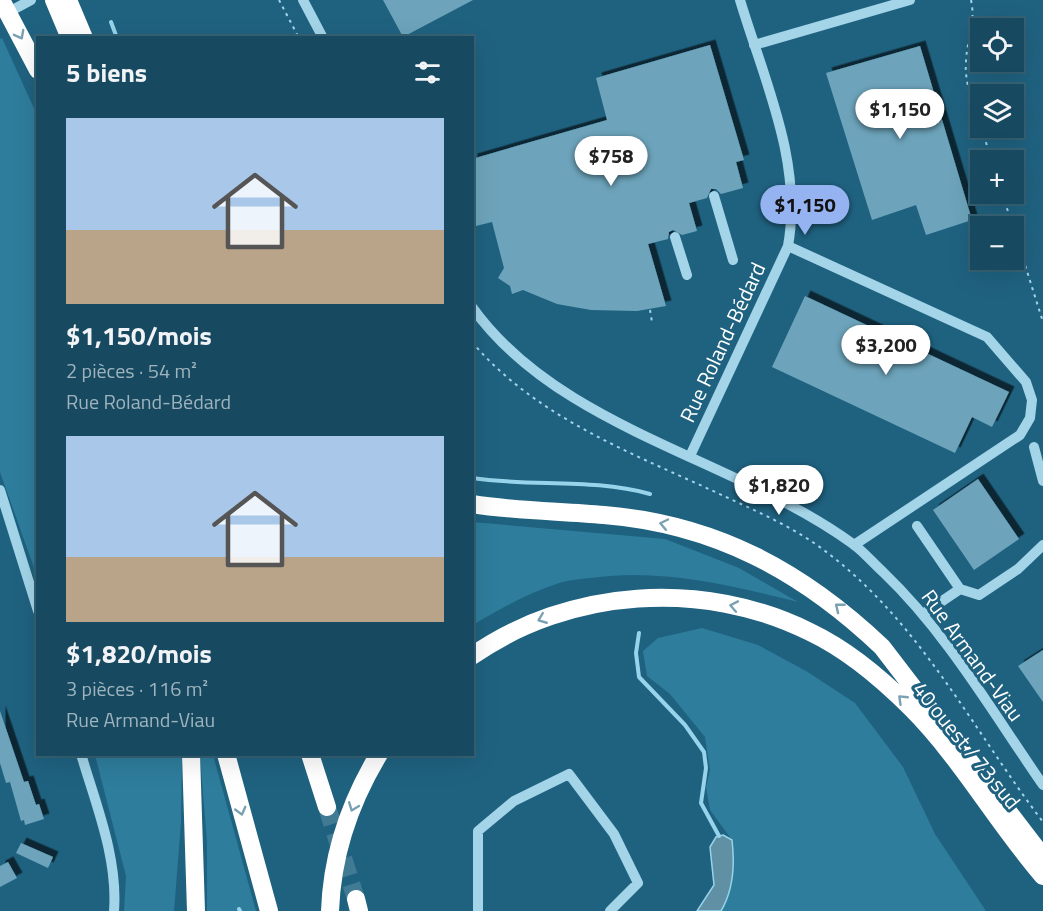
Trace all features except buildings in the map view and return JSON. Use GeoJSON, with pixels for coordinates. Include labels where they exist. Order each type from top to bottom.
{"type":"FeatureCollection","features":[{"type":"Feature","properties":{"kind":"highway"},"geometry":{"type":"LineString","coordinates":[[1,0],[36,66]]}},
{"type":"Feature","properties":{"kind":"highway"},"geometry":{"type":"LineString","coordinates":[[54,0],[69,36]]}},
{"type":"Feature","properties":{"kind":"highway"},"geometry":{"type":"LineString","coordinates":[[68,0],[83,36]]}},
{"type":"Feature","properties":{"kind":"highway"},"geometry":{"type":"LineString","coordinates":[[474,504],[605,515],[676,526],[748,552],[804,582],[851,618],[882,647],[1043,857]]}},
{"type":"Feature","properties":{"kind":"highway","name":"40 ouest / 73 sud"},"geometry":{"type":"LineString","coordinates":[[474,655],[518,629],[552,615],[600,603],[640,598],[680,598],[711,602],[784,620],[811,632],[855,660],[913,710],[1043,876]]}},
{"type":"Feature","properties":{"kind":"highway"},"geometry":{"type":"LineString","coordinates":[[191,756],[196,911]]}},
{"type":"Feature","properties":{"kind":"highway"},"geometry":{"type":"LineString","coordinates":[[227,756],[269,911]]}},
{"type":"Feature","properties":{"kind":"highway"},"geometry":{"type":"LineString","coordinates":[[311,756],[327,807]]}},
{"type":"Feature","properties":{"kind":"highway"},"geometry":{"type":"LineString","coordinates":[[330,911],[336,857],[346,823],[378,756]]}},
{"type":"Feature","properties":{"kind":"street"},"geometry":{"type":"LineString","coordinates":[[0,17],[31,0]]}},
{"type":"Feature","properties":{"kind":"street"},"geometry":{"type":"LineString","coordinates":[[303,0],[322,36]]}},
{"type":"Feature","properties":{"kind":"street","name":"Rue Roland-Bédard"},"geometry":{"type":"LineString","coordinates":[[690,456],[788,246],[793,218],[789,157],[740,0]]}},
{"type":"Feature","properties":{"kind":"street"},"geometry":{"type":"LineString","coordinates":[[754,45],[910,0]]}},
{"type":"Feature","properties":{"kind":"street"},"geometry":{"type":"LineString","coordinates":[[714,196],[733,260]]}},
{"type":"Feature","properties":{"kind":"street"},"geometry":{"type":"LineString","coordinates":[[675,237],[687,275]]}},
{"type":"Feature","properties":{"kind":"street"},"geometry":{"type":"LineString","coordinates":[[788,246],[987,337],[1026,382],[1032,400],[1030,417],[1020,435],[854,545]]}},
{"type":"Feature","properties":{"kind":"street","name":"Rue Armand-Viau"},"geometry":{"type":"LineString","coordinates":[[474,309],[515,357],[583,404],[782,501],[854,545],[923,614],[1043,785]]}},
{"type":"Feature","properties":{"kind":"street"},"geometry":{"type":"LineString","coordinates":[[1034,447],[1043,481]]}},
{"type":"Feature","properties":{"kind":"street"},"geometry":{"type":"LineString","coordinates":[[0,490],[36,604]]}},
{"type":"Feature","properties":{"kind":"street"},"geometry":{"type":"LineString","coordinates":[[917,526],[960,589],[979,595],[1018,569],[1043,545]]}},
{"type":"Feature","properties":{"kind":"street"},"geometry":{"type":"LineString","coordinates":[[923,614],[960,589]]}},
{"type":"Feature","properties":{"kind":"street"},"geometry":{"type":"LineString","coordinates":[[82,756],[107,842],[116,889],[114,911]]}},
{"type":"Feature","properties":{"kind":"street"},"geometry":{"type":"LineString","coordinates":[[478,911],[478,831],[514,801],[569,774],[614,834],[639,883],[610,911]]}},
{"type":"Feature","properties":{"kind":"path"},"geometry":{"type":"LineString","coordinates":[[279,0],[298,36]]}},
{"type":"Feature","properties":{"kind":"path"},"geometry":{"type":"LineString","coordinates":[[970,93],[965,64],[974,23],[971,0]]}},
{"type":"Feature","properties":{"kind":"path"},"geometry":{"type":"LineString","coordinates":[[1024,262],[1043,322]]}},
{"type":"Feature","properties":{"kind":"path"},"geometry":{"type":"LineString","coordinates":[[650,310],[652,322]]}},
{"type":"Feature","properties":{"kind":"shaded area"},"geometry":{"type":"Polygon","coordinates":[[[2,38],[36,113],[36,573],[0,472],[0,39],[2,38]]]}},
{"type":"Feature","properties":{"kind":"shaded area"},"geometry":{"type":"Polygon","coordinates":[[[474,522],[665,539],[739,568],[798,602],[695,580],[617,575],[559,583],[504,607],[474,624],[474,522]]]}},
{"type":"Feature","properties":{"kind":"shaded area"},"geometry":{"type":"Polygon","coordinates":[[[702,628],[758,645],[806,671],[855,703],[903,767],[935,834],[986,911],[721,911],[726,902],[734,858],[732,840],[710,810],[706,787],[710,770],[705,737],[670,694],[647,676],[643,651],[658,638],[702,628]]]}},
{"type":"Feature","properties":{"kind":"shaded area"},"geometry":{"type":"Polygon","coordinates":[[[95,756],[182,756],[181,822],[174,911],[124,911],[126,876],[95,756]]]}},
{"type":"Feature","properties":{"kind":"shaded area"},"geometry":{"type":"Polygon","coordinates":[[[200,756],[213,756],[256,911],[207,911],[207,842],[200,756]]]}},
{"type":"Feature","properties":{"kind":"shaded area"},"geometry":{"type":"Polygon","coordinates":[[[723,835],[732,840],[733,849],[729,894],[721,911],[697,911],[714,885],[710,847],[716,837],[723,835]]]}},
{"type":"Feature","properties":{"kind":"waterway"},"geometry":{"type":"LineString","coordinates":[[111,22],[116,36]]}},
{"type":"Feature","properties":{"kind":"waterway"},"geometry":{"type":"LineString","coordinates":[[474,478],[584,484],[650,494]]}},
{"type":"Feature","properties":{"kind":"waterway"},"geometry":{"type":"LineString","coordinates":[[639,633],[636,653],[639,677],[685,725],[704,752],[706,768],[701,803],[719,836]]}},
{"type":"Feature","properties":{"kind":"tunnel"},"geometry":{"type":"LineString","coordinates":[[327,807],[356,899]]}}]}
